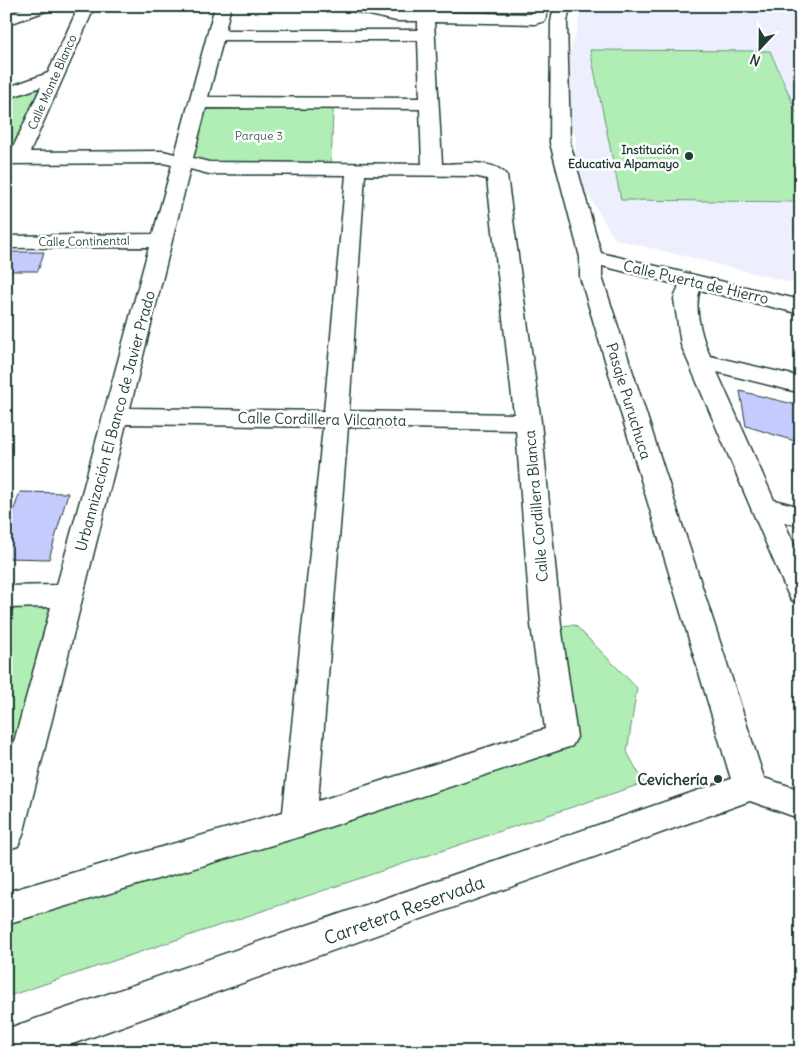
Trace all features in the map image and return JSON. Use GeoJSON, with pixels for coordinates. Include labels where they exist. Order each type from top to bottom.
{"type":"FeatureCollection","features":[{"type":"Feature","properties":{"kind":"street"},"geometry":{"type":"LineString","coordinates":[[6,20],[46,6]]}},
{"type":"Feature","properties":{"kind":"street","name":"Calle Monte Blanco"},"geometry":{"type":"LineString","coordinates":[[12,158],[55,76],[87,6]]}},
{"type":"Feature","properties":{"kind":"street","name":"Urbannización El Banco de Javier Prado"},"geometry":{"type":"LineString","coordinates":[[6,835],[13,785],[69,596],[223,6]]}},
{"type":"Feature","properties":{"kind":"street"},"geometry":{"type":"LineString","coordinates":[[350,6],[396,16],[426,26]]}},
{"type":"Feature","properties":{"kind":"street"},"geometry":{"type":"LineString","coordinates":[[216,35],[426,26],[535,19],[539,18],[540,6]]}},
{"type":"Feature","properties":{"kind":"street","name":"Pasaje Puruchuca"},"geometry":{"type":"LineString","coordinates":[[562,6],[559,22],[560,143],[591,257],[590,277],[750,787]]}},
{"type":"Feature","properties":{"kind":"street"},"geometry":{"type":"LineString","coordinates":[[12,158],[163,157],[209,168],[432,170],[426,26]]}},
{"type":"Feature","properties":{"kind":"street"},"geometry":{"type":"LineString","coordinates":[[6,94],[55,76]]}},
{"type":"Feature","properties":{"kind":"street"},"geometry":{"type":"LineString","coordinates":[[198,102],[429,104]]}},
{"type":"Feature","properties":{"kind":"street"},"geometry":{"type":"LineString","coordinates":[[6,908],[298,822],[336,420],[356,169]]}},
{"type":"Feature","properties":{"kind":"street","name":"Calle Cordillera Blanca"},"geometry":{"type":"LineString","coordinates":[[298,822],[561,737],[546,625],[528,422],[497,176],[487,171],[432,170]]}},
{"type":"Feature","properties":{"kind":"street","name":"Calle Continental"},"geometry":{"type":"LineString","coordinates":[[6,242],[162,240]]}},
{"type":"Feature","properties":{"kind":"street","name":"Calle Puerta de Hierro"},"geometry":{"type":"LineString","coordinates":[[591,257],[801,307]]}},
{"type":"Feature","properties":{"kind":"street"},"geometry":{"type":"LineString","coordinates":[[692,281],[685,299],[693,345],[801,592]]}},
{"type":"Feature","properties":{"kind":"street"},"geometry":{"type":"LineString","coordinates":[[700,361],[801,385]]}},
{"type":"Feature","properties":{"kind":"street","name":"Calle Cordillera Vilcanota"},"geometry":{"type":"LineString","coordinates":[[116,416],[528,422]]}},
{"type":"Feature","properties":{"kind":"street"},"geometry":{"type":"LineString","coordinates":[[763,506],[801,518]]}},
{"type":"Feature","properties":{"kind":"street"},"geometry":{"type":"LineString","coordinates":[[6,597],[69,596]]}},
{"type":"Feature","properties":{"kind":"street"},"geometry":{"type":"LineString","coordinates":[[750,787],[799,797]]}},
{"type":"Feature","properties":{"kind":"street","name":"Carretera Reservada"},"geometry":{"type":"LineString","coordinates":[[6,1048],[253,963],[750,787]]}},
{"type":"Feature","properties":{"kind":"shaded area","name":"Institución Educativa Alpamayo"},"geometry":{"type":"Polygon","coordinates":[[[580,6],[801,6],[801,285],[615,239],[576,175],[576,137],[556,99],[578,27],[580,6]]]}},
{"type":"Feature","properties":{"kind":"green space"},"geometry":{"type":"Polygon","coordinates":[[[590,50],[770,51],[801,122],[801,202],[621,200],[590,50]]]}},
{"type":"Feature","properties":{"kind":"green space"},"geometry":{"type":"Polygon","coordinates":[[[55,76],[17,157],[6,158],[6,94],[55,76]]]}},
{"type":"Feature","properties":{"kind":"green space","name":"Parque 3"},"geometry":{"type":"Polygon","coordinates":[[[198,102],[335,104],[331,168],[183,161],[198,102]]]}},
{"type":"Feature","properties":{"kind":"green space"},"geometry":{"type":"Polygon","coordinates":[[[6,597],[69,597],[6,785],[6,597]]]}},
{"type":"Feature","properties":{"kind":"green space"},"geometry":{"type":"Polygon","coordinates":[[[575,625],[637,688],[627,752],[644,783],[6,997],[6,909],[558,736],[547,626],[575,625]]]}},
{"type":"Feature","properties":{"kind":"building"},"geometry":{"type":"Polygon","coordinates":[[[6,252],[44,252],[38,271],[6,271],[6,252]]]}},
{"type":"Feature","properties":{"kind":"building"},"geometry":{"type":"Polygon","coordinates":[[[740,391],[801,406],[801,443],[746,426],[740,391]]]}},
{"type":"Feature","properties":{"kind":"building"},"geometry":{"type":"Polygon","coordinates":[[[20,492],[68,493],[49,559],[6,558],[6,518],[11,518],[20,492]]]}},
{"type":"Feature","properties":{"kind":"place","name":"Institución Educativa Alpamayo"},"geometry":{"type":"Point","coordinates":[689,156]}},
{"type":"Feature","properties":{"kind":"place","name":"Cevichería"},"geometry":{"type":"Point","coordinates":[718,779]}}]}
